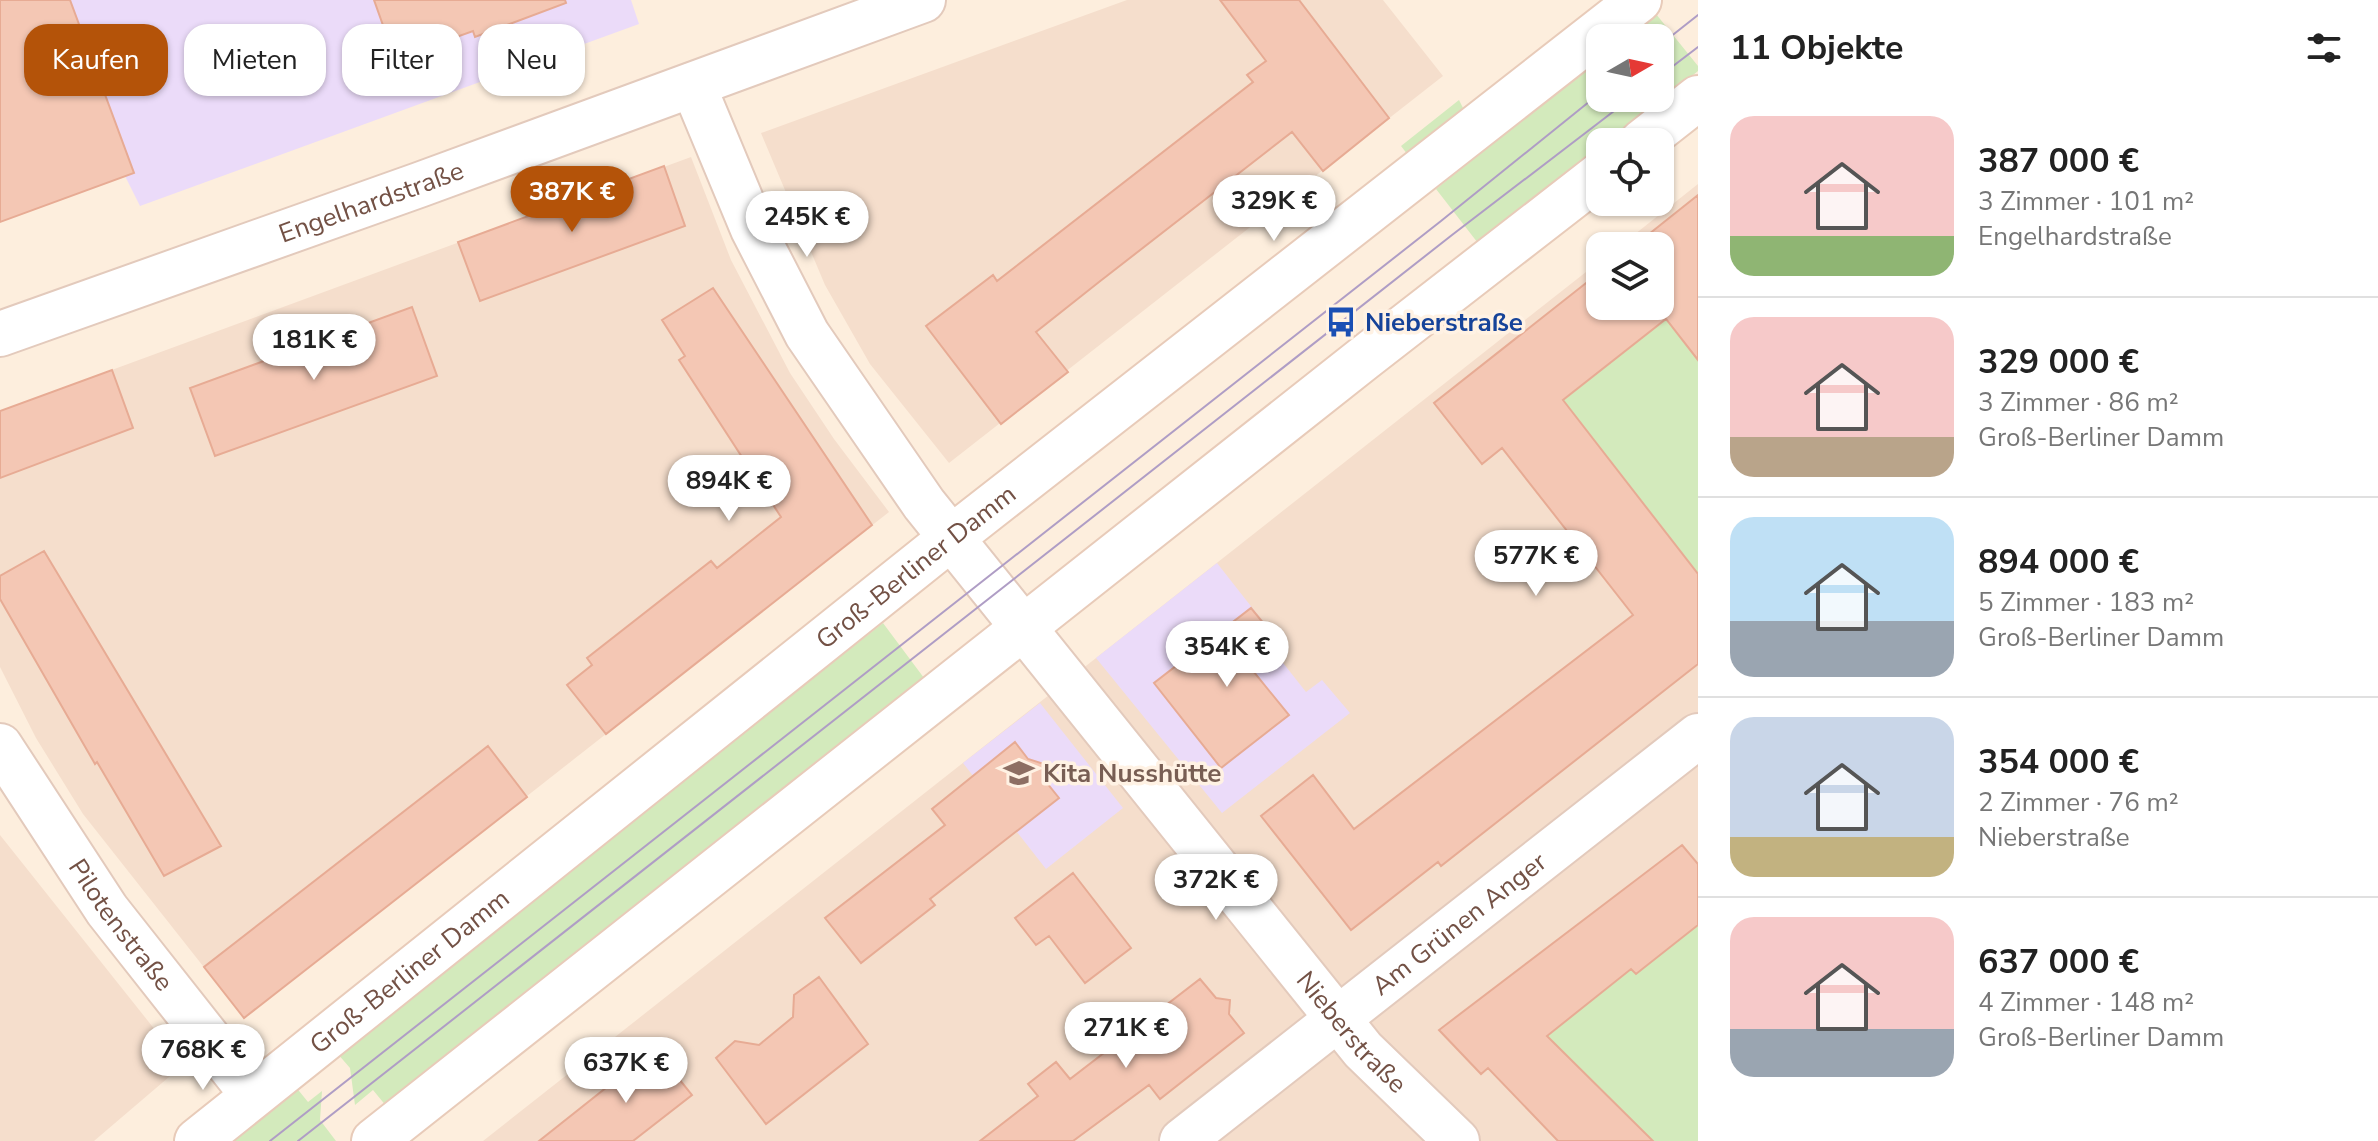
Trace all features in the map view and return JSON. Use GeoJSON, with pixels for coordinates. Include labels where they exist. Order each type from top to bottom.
{"type":"FeatureCollection","features":[{"type":"Feature","properties":{"kind":"main road","name":"Engelhardstraße"},"geometry":{"type":"LineString","coordinates":[[0,334],[419,185],[923,0]]}},
{"type":"Feature","properties":{"kind":"main road","name":"Groß-Berliner Damm"},"geometry":{"type":"LineString","coordinates":[[197,1141],[951,538],[1639,0]]}},
{"type":"Feature","properties":{"kind":"main road","name":"Nieberstraße"},"geometry":{"type":"LineString","coordinates":[[693,85],[753,229],[807,334],[924,504],[1337,1019],[1363,1050],[1457,1141]]}},
{"type":"Feature","properties":{"kind":"main road"},"geometry":{"type":"LineString","coordinates":[[1660,128],[1698,98]]}},
{"type":"Feature","properties":{"kind":"main road"},"geometry":{"type":"LineString","coordinates":[[374,1141],[1586,186]]}},
{"type":"Feature","properties":{"kind":"main road","name":"Am Grünen Anger"},"geometry":{"type":"LineString","coordinates":[[1182,1141],[1698,736]]}},
{"type":"Feature","properties":{"kind":"main road","name":"Pilotenstraße"},"geometry":{"type":"LineString","coordinates":[[0,746],[107,910],[253,1095]]}},
{"type":"Feature","properties":{"kind":"shaded area"},"geometry":{"type":"Polygon","coordinates":[[[0,0],[631,0],[639,24],[585,44],[585,24],[478,24],[478,83],[462,89],[462,24],[342,24],[342,96],[442,96],[140,206],[125,176],[0,222],[0,0]]]}},
{"type":"Feature","properties":{"kind":"shaded area"},"geometry":{"type":"Polygon","coordinates":[[[1127,0],[1383,0],[1443,76],[949,463],[870,364],[825,285],[761,133],[1127,0]]]}},
{"type":"Feature","properties":{"kind":"shaded area"},"geometry":{"type":"Polygon","coordinates":[[[691,157],[731,260],[790,373],[834,439],[889,512],[244,1018],[83,814],[36,738],[0,667],[0,411],[691,157]]]}},
{"type":"Feature","properties":{"kind":"shaded area"},"geometry":{"type":"Polygon","coordinates":[[[1698,184],[1698,1141],[483,1141],[1586,272],[1586,320],[1674,320],[1674,232],[1638,232],[1658,216],[1674,216],[1674,203],[1698,184]]]}},
{"type":"Feature","properties":{"kind":"shaded area"},"geometry":{"type":"Polygon","coordinates":[[[1217,563],[1283,647],[1276,654],[1306,692],[1322,680],[1350,713],[1222,813],[1096,658],[1217,563]]]}},
{"type":"Feature","properties":{"kind":"shaded area"},"geometry":{"type":"Polygon","coordinates":[[[1040,703],[1123,808],[1046,869],[963,763],[1040,703]]]}},
{"type":"Feature","properties":{"kind":"shaded area"},"geometry":{"type":"Polygon","coordinates":[[[0,835],[183,1065],[94,1141],[0,1141],[0,835]]]}},
{"type":"Feature","properties":{"kind":"green space"},"geometry":{"type":"Polygon","coordinates":[[[1656,14],[1664,24],[1643,24],[1656,14]]]}},
{"type":"Feature","properties":{"kind":"green space"},"geometry":{"type":"Polygon","coordinates":[[[1674,36],[1698,66],[1698,71],[1674,90],[1674,36]]]}},
{"type":"Feature","properties":{"kind":"green space"},"geometry":{"type":"Polygon","coordinates":[[[1586,69],[1586,112],[1647,112],[1627,128],[1586,128],[1586,161],[1481,247],[1436,189],[1586,69]]]}},
{"type":"Feature","properties":{"kind":"green space"},"geometry":{"type":"Polygon","coordinates":[[[1459,100],[1467,116],[1411,159],[1401,146],[1459,100]]]}},
{"type":"Feature","properties":{"kind":"green space"},"geometry":{"type":"Polygon","coordinates":[[[1693,298],[1698,360],[1698,574],[1581,424],[1541,418],[1665,320],[1674,320],[1674,313],[1693,298]]]}},
{"type":"Feature","properties":{"kind":"green space"},"geometry":{"type":"Polygon","coordinates":[[[883,623],[927,682],[387,1107],[373,1090],[355,1105],[350,1068],[337,1053],[883,623]]]}},
{"type":"Feature","properties":{"kind":"green space"},"geometry":{"type":"Polygon","coordinates":[[[1698,925],[1698,1141],[1653,1141],[1547,1036],[1631,969],[1636,974],[1698,925]]]}},
{"type":"Feature","properties":{"kind":"green space"},"geometry":{"type":"Polygon","coordinates":[[[295,1086],[308,1102],[322,1091],[320,1120],[336,1141],[228,1141],[295,1086]]]}},
{"type":"Feature","properties":{"kind":"building"},"geometry":{"type":"Polygon","coordinates":[[[0,0],[70,0],[79,24],[24,24],[24,96],[106,96],[134,173],[0,222],[0,0]]]}},
{"type":"Feature","properties":{"kind":"building"},"geometry":{"type":"Polygon","coordinates":[[[374,0],[565,0],[566,3],[510,24],[478,24],[478,36],[475,37],[473,31],[462,35],[462,24],[383,24],[374,0]]]}},
{"type":"Feature","properties":{"kind":"building"},"geometry":{"type":"Polygon","coordinates":[[[1220,0],[1299,0],[1389,118],[1323,171],[1292,132],[1099,282],[1036,332],[1068,372],[1001,424],[926,326],[993,275],[997,281],[1253,82],[1247,75],[1266,61],[1220,0]]]}},
{"type":"Feature","properties":{"kind":"building"},"geometry":{"type":"Polygon","coordinates":[[[664,166],[685,226],[480,301],[458,242],[664,166]]]}},
{"type":"Feature","properties":{"kind":"building"},"geometry":{"type":"Polygon","coordinates":[[[1698,195],[1698,360],[1667,320],[1674,320],[1674,232],[1652,232],[1698,195]]]}},
{"type":"Feature","properties":{"kind":"building"},"geometry":{"type":"Polygon","coordinates":[[[1586,283],[1586,320],[1665,320],[1563,400],[1698,574],[1698,664],[1441,866],[1438,862],[1351,930],[1261,816],[1313,775],[1354,829],[1633,615],[1502,448],[1482,464],[1434,403],[1586,283]]]}},
{"type":"Feature","properties":{"kind":"building"},"geometry":{"type":"Polygon","coordinates":[[[713,288],[872,525],[606,734],[567,685],[592,665],[587,658],[711,561],[717,568],[781,517],[679,360],[685,356],[662,320],[713,288]]]}},
{"type":"Feature","properties":{"kind":"building"},"geometry":{"type":"Polygon","coordinates":[[[412,307],[437,376],[215,456],[190,388],[412,307]]]}},
{"type":"Feature","properties":{"kind":"building"},"geometry":{"type":"Polygon","coordinates":[[[112,370],[133,428],[0,478],[0,411],[112,370]]]}},
{"type":"Feature","properties":{"kind":"building"},"geometry":{"type":"Polygon","coordinates":[[[44,551],[221,846],[164,876],[0,599],[0,576],[44,551]]]}},
{"type":"Feature","properties":{"kind":"building"},"geometry":{"type":"Polygon","coordinates":[[[1251,608],[1283,647],[1253,671],[1289,715],[1221,768],[1154,683],[1251,608]]]}},
{"type":"Feature","properties":{"kind":"building"},"geometry":{"type":"Polygon","coordinates":[[[1015,742],[1028,759],[1044,764],[1047,783],[1059,798],[930,899],[935,905],[861,963],[825,918],[945,825],[932,809],[1015,742]]]}},
{"type":"Feature","properties":{"kind":"building"},"geometry":{"type":"Polygon","coordinates":[[[488,746],[527,797],[244,1018],[204,967],[488,746]]]}},
{"type":"Feature","properties":{"kind":"building"},"geometry":{"type":"Polygon","coordinates":[[[1682,845],[1698,864],[1698,925],[1636,974],[1631,969],[1547,1036],[1653,1141],[1558,1141],[1488,1068],[1481,1074],[1439,1030],[1682,845]]]}},
{"type":"Feature","properties":{"kind":"building"},"geometry":{"type":"Polygon","coordinates":[[[1073,873],[1131,948],[1085,983],[1049,936],[1036,945],[1015,918],[1073,873]]]}},
{"type":"Feature","properties":{"kind":"building"},"geometry":{"type":"Polygon","coordinates":[[[819,977],[868,1044],[766,1124],[716,1058],[735,1041],[759,1045],[793,1017],[794,995],[819,977]]]}},
{"type":"Feature","properties":{"kind":"building"},"geometry":{"type":"Polygon","coordinates":[[[1200,979],[1216,998],[1230,1000],[1229,1014],[1244,1033],[1160,1099],[1149,1085],[1073,1141],[980,1141],[1038,1096],[1028,1084],[1056,1062],[1070,1079],[1200,979]]]}},
{"type":"Feature","properties":{"kind":"building"},"geometry":{"type":"Polygon","coordinates":[[[655,1049],[692,1095],[633,1141],[539,1141],[655,1049]]]}},
{"type":"Feature","properties":{"kind":"tram line"},"geometry":{"type":"LineString","coordinates":[[1674,34],[1698,15]]}},
{"type":"Feature","properties":{"kind":"tram line"},"geometry":{"type":"LineString","coordinates":[[1674,65],[1698,47]]}},
{"type":"Feature","properties":{"kind":"tram line"},"geometry":{"type":"LineString","coordinates":[[270,1141],[1586,104]]}},
{"type":"Feature","properties":{"kind":"tram line"},"geometry":{"type":"LineString","coordinates":[[298,1141],[1613,112]]}},
{"type":"Feature","properties":{"kind":"place","name":"Nieberstraße"},"geometry":{"type":"Point","coordinates":[1341,322]}},
{"type":"Feature","properties":{"kind":"place","name":"Kita Nusshütte"},"geometry":{"type":"Point","coordinates":[1019,773]}}]}
